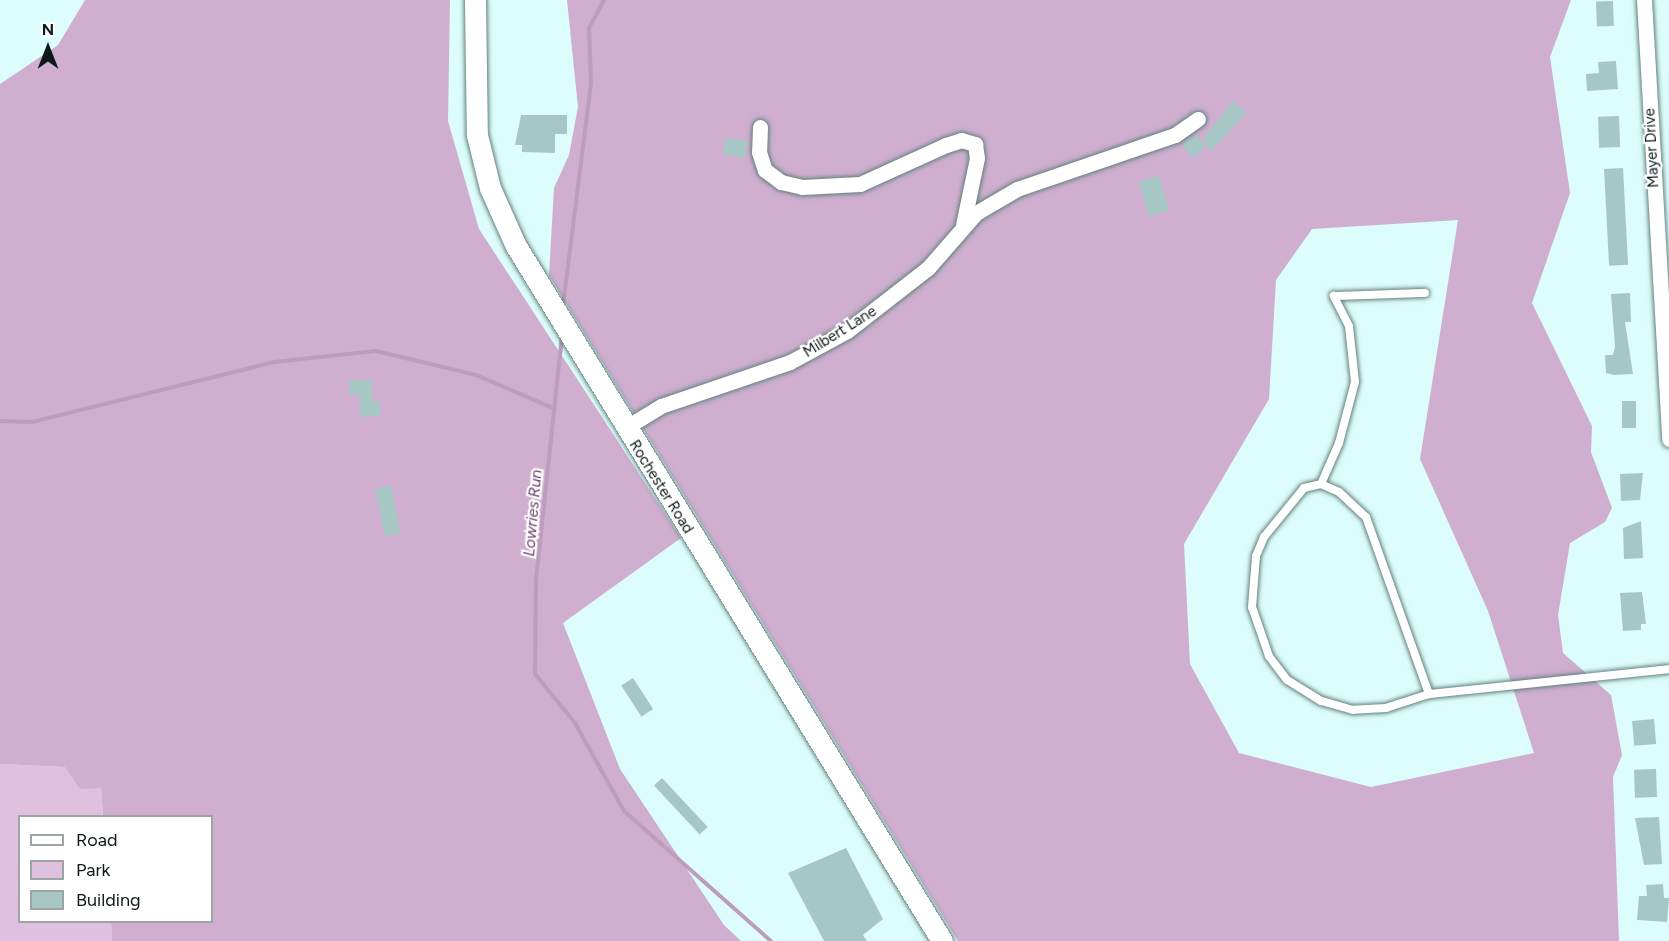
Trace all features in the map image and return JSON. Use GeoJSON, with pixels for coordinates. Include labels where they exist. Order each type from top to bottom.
{"type":"FeatureCollection","features":[{"type":"Feature","properties":{"kind":"street","name":"Rochester Road"},"geometry":{"type":"LineString","coordinates":[[475,0],[475,97],[483,163],[516,246],[568,338],[942,941]]}},
{"type":"Feature","properties":{"kind":"street","name":"Mayer Drive"},"geometry":{"type":"LineString","coordinates":[[1644,0],[1669,439]]}},
{"type":"Feature","properties":{"kind":"street","name":"Milbert Lane"},"geometry":{"type":"LineString","coordinates":[[625,428],[661,406],[790,362],[847,331],[928,268],[963,225],[1027,184],[1175,135],[1198,119]]}},
{"type":"Feature","properties":{"kind":"street","name":"Milbert Lane"},"geometry":{"type":"LineString","coordinates":[[760,127],[759,152],[765,170],[781,182],[802,187],[860,184],[946,145],[961,140],[975,144],[977,159],[963,225]]}},
{"type":"Feature","properties":{"kind":"lane"},"geometry":{"type":"LineString","coordinates":[[1321,484],[1343,432],[1355,382],[1349,326],[1334,296],[1425,293]]}},
{"type":"Feature","properties":{"kind":"lane"},"geometry":{"type":"LineString","coordinates":[[1429,694],[1366,517],[1321,484],[1304,488],[1264,537],[1256,556],[1252,607],[1269,656],[1287,680],[1321,701],[1353,710],[1386,708],[1429,694],[1669,669]]}},
{"type":"Feature","properties":{"kind":"green space"},"geometry":{"type":"Polygon","coordinates":[[[0,764],[65,767],[101,788],[103,815],[18,815],[18,923],[111,923],[112,941],[0,941],[0,764]]]}},
{"type":"Feature","properties":{"kind":"shaded area"},"geometry":{"type":"Polygon","coordinates":[[[85,0],[450,0],[448,121],[479,229],[681,538],[563,623],[620,769],[724,925],[741,941],[112,941],[111,923],[213,923],[213,815],[103,815],[101,788],[80,789],[65,767],[0,764],[0,84],[58,45],[85,0]]]}},
{"type":"Feature","properties":{"kind":"shaded area"},"geometry":{"type":"Polygon","coordinates":[[[567,0],[1571,0],[1550,57],[1570,193],[1532,303],[1592,426],[1591,452],[1612,508],[1605,522],[1570,543],[1558,615],[1563,653],[1611,695],[1622,755],[1613,777],[1619,941],[958,941],[549,275],[554,188],[569,155],[578,107],[567,0]],[[1458,220],[1312,229],[1276,280],[1269,399],[1184,544],[1190,664],[1239,753],[1371,787],[1534,753],[1488,611],[1420,459],[1458,220]]]}},
{"type":"Feature","properties":{"kind":"building"},"geometry":{"type":"Polygon","coordinates":[[[1613,1],[1614,26],[1597,27],[1596,2],[1613,1]]]}},
{"type":"Feature","properties":{"kind":"building"},"geometry":{"type":"Polygon","coordinates":[[[1616,61],[1618,89],[1587,91],[1586,74],[1599,73],[1598,62],[1616,61]]]}},
{"type":"Feature","properties":{"kind":"building"},"geometry":{"type":"Polygon","coordinates":[[[1232,102],[1247,112],[1211,151],[1202,140],[1232,102]]]}},
{"type":"Feature","properties":{"kind":"building"},"geometry":{"type":"Polygon","coordinates":[[[521,115],[567,115],[567,134],[555,134],[555,153],[522,152],[522,145],[515,145],[521,115]]]}},
{"type":"Feature","properties":{"kind":"building"},"geometry":{"type":"Polygon","coordinates":[[[1619,116],[1620,147],[1599,148],[1598,117],[1619,116]]]}},
{"type":"Feature","properties":{"kind":"building"},"geometry":{"type":"Polygon","coordinates":[[[1195,134],[1206,147],[1193,158],[1182,145],[1195,134]]]}},
{"type":"Feature","properties":{"kind":"building"},"geometry":{"type":"Polygon","coordinates":[[[725,138],[748,141],[746,158],[723,155],[725,138]]]}},
{"type":"Feature","properties":{"kind":"building"},"geometry":{"type":"Polygon","coordinates":[[[1623,168],[1628,265],[1609,266],[1604,169],[1623,168]]]}},
{"type":"Feature","properties":{"kind":"building"},"geometry":{"type":"Polygon","coordinates":[[[1159,176],[1169,211],[1149,216],[1139,182],[1159,176]]]}},
{"type":"Feature","properties":{"kind":"building"},"geometry":{"type":"Polygon","coordinates":[[[1630,293],[1631,322],[1625,322],[1633,374],[1614,375],[1606,373],[1605,355],[1613,355],[1615,347],[1611,294],[1630,293]]]}},
{"type":"Feature","properties":{"kind":"building"},"geometry":{"type":"Polygon","coordinates":[[[349,380],[372,380],[372,401],[380,401],[380,416],[360,417],[360,395],[349,395],[349,380]]]}},
{"type":"Feature","properties":{"kind":"building"},"geometry":{"type":"Polygon","coordinates":[[[1622,401],[1636,401],[1636,428],[1622,428],[1622,401]]]}},
{"type":"Feature","properties":{"kind":"building"},"geometry":{"type":"Polygon","coordinates":[[[1643,473],[1640,500],[1621,501],[1620,474],[1643,473]]]}},
{"type":"Feature","properties":{"kind":"building"},"geometry":{"type":"Polygon","coordinates":[[[391,486],[400,533],[384,536],[375,489],[391,486]]]}},
{"type":"Feature","properties":{"kind":"building"},"geometry":{"type":"Polygon","coordinates":[[[1641,521],[1643,558],[1624,559],[1623,528],[1641,521]]]}},
{"type":"Feature","properties":{"kind":"building"},"geometry":{"type":"Polygon","coordinates":[[[1642,592],[1646,624],[1641,624],[1641,630],[1623,631],[1620,593],[1642,592]]]}},
{"type":"Feature","properties":{"kind":"building"},"geometry":{"type":"Polygon","coordinates":[[[633,678],[653,709],[641,717],[621,686],[633,678]]]}},
{"type":"Feature","properties":{"kind":"building"},"geometry":{"type":"Polygon","coordinates":[[[1654,719],[1656,744],[1634,746],[1632,721],[1654,719]]]}},
{"type":"Feature","properties":{"kind":"building"},"geometry":{"type":"Polygon","coordinates":[[[1656,769],[1657,797],[1635,798],[1634,770],[1656,769]]]}},
{"type":"Feature","properties":{"kind":"building"},"geometry":{"type":"Polygon","coordinates":[[[662,778],[708,827],[700,835],[654,786],[662,778]]]}},
{"type":"Feature","properties":{"kind":"building"},"geometry":{"type":"Polygon","coordinates":[[[1659,817],[1662,864],[1644,865],[1635,818],[1659,817]]]}},
{"type":"Feature","properties":{"kind":"building"},"geometry":{"type":"Polygon","coordinates":[[[846,848],[883,919],[863,935],[867,941],[824,941],[788,873],[846,848]]]}},
{"type":"Feature","properties":{"kind":"building"},"geometry":{"type":"Polygon","coordinates":[[[1663,884],[1664,898],[1669,898],[1667,922],[1637,920],[1639,896],[1647,896],[1646,885],[1663,884]]]}},
{"type":"Feature","properties":{"kind":"waterway","name":"Lowries Run"},"geometry":{"type":"LineString","coordinates":[[563,305],[591,83],[589,28],[604,0]]}},
{"type":"Feature","properties":{"kind":"waterway","name":"Lowries Run"},"geometry":{"type":"LineString","coordinates":[[562,336],[536,579],[535,674],[575,723],[624,811],[771,941]]}},
{"type":"Feature","properties":{"kind":"waterway"},"geometry":{"type":"LineString","coordinates":[[0,421],[32,422],[274,362],[376,351],[476,375],[555,409]]}}]}
